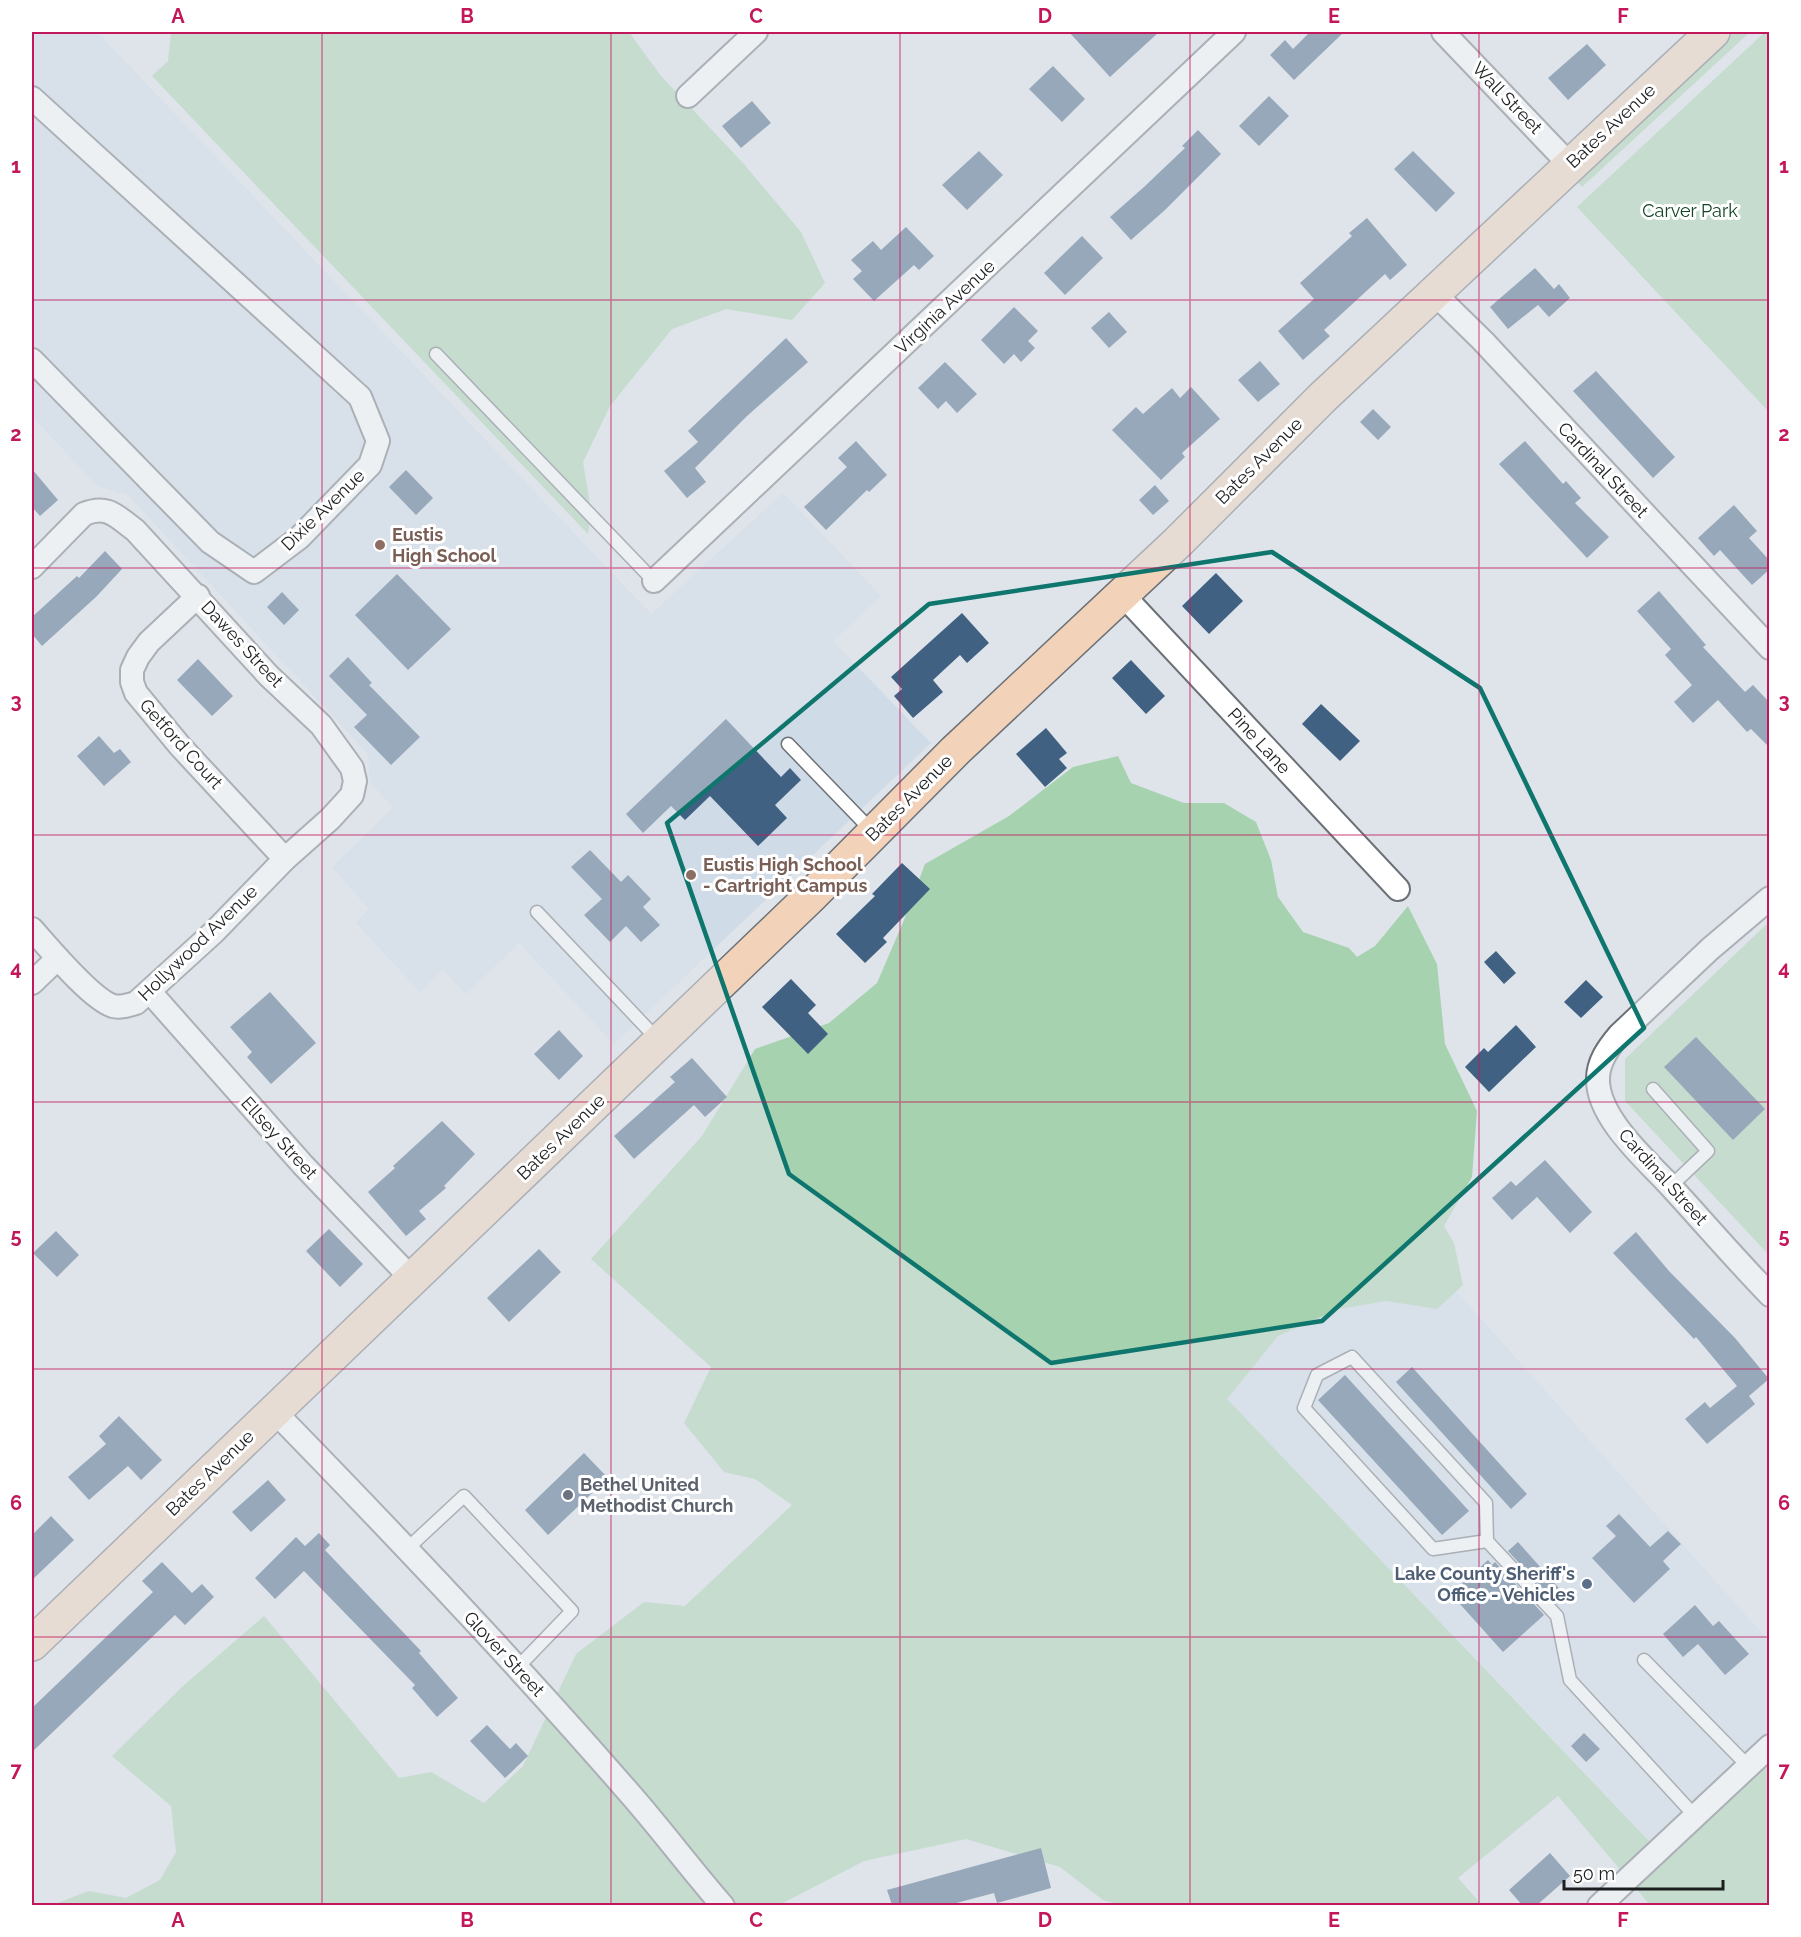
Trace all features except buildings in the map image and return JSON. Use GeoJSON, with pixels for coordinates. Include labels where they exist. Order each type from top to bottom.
{"type":"FeatureCollection","features":[{"type":"Feature","properties":{"kind":"street"},"geometry":{"type":"LineString","coordinates":[[688,96],[756,32]]}},
{"type":"Feature","properties":{"kind":"street","name":"Virginia Avenue"},"geometry":{"type":"LineString","coordinates":[[654,581],[1234,32]]}},
{"type":"Feature","properties":{"kind":"street","name":"Wall Street"},"geometry":{"type":"LineString","coordinates":[[1443,32],[1570,165]]}},
{"type":"Feature","properties":{"kind":"street","name":"Bates Avenue"},"geometry":{"type":"LineString","coordinates":[[32,1644],[660,1042],[955,751],[1121,593],[1177,543],[1323,397],[1713,32]]}},
{"type":"Feature","properties":{"kind":"street","name":"Dixie Avenue"},"geometry":{"type":"LineString","coordinates":[[32,98],[360,398],[378,441],[370,465],[299,538],[254,572],[210,542],[32,360]]}},
{"type":"Feature","properties":{"kind":"street","name":"Cardinal Street"},"geometry":{"type":"LineString","coordinates":[[1435,294],[1491,349],[1770,648]]}},
{"type":"Feature","properties":{"kind":"street","name":"Dawes Street"},"geometry":{"type":"LineString","coordinates":[[32,567],[84,514],[95,509],[111,512],[135,530],[269,676],[321,725],[352,768],[355,787]]}},
{"type":"Feature","properties":{"kind":"street","name":"Pine Lane"},"geometry":{"type":"LineString","coordinates":[[1121,593],[1398,889]]}},
{"type":"Feature","properties":{"kind":"street","name":"Getford Court"},"geometry":{"type":"LineString","coordinates":[[198,596],[149,642],[132,670],[132,682],[136,693],[180,747],[285,859]]}},
{"type":"Feature","properties":{"kind":"street","name":"Hollywood Avenue"},"geometry":{"type":"LineString","coordinates":[[32,929],[88,990],[113,1006],[125,1007],[136,1003],[214,932],[285,859],[330,819],[352,795],[355,787]]}},
{"type":"Feature","properties":{"kind":"street","name":"Cardinal Street"},"geometry":{"type":"LineString","coordinates":[[1770,898],[1710,949],[1618,1035],[1606,1051],[1599,1067],[1597,1081],[1601,1096],[1613,1121],[1640,1156],[1671,1186],[1770,1295]]}},
{"type":"Feature","properties":{"kind":"street"},"geometry":{"type":"LineString","coordinates":[[32,983],[58,958]]}},
{"type":"Feature","properties":{"kind":"street","name":"Ellsey Street"},"geometry":{"type":"LineString","coordinates":[[150,992],[303,1165],[413,1280]]}},
{"type":"Feature","properties":{"kind":"street","name":"Glover Street"},"geometry":{"type":"LineString","coordinates":[[275,1412],[408,1548],[626,1789],[723,1905]]}},
{"type":"Feature","properties":{"kind":"street"},"geometry":{"type":"LineString","coordinates":[[1599,1905],[1770,1746]]}},
{"type":"Feature","properties":{"kind":"lane"},"geometry":{"type":"LineString","coordinates":[[436,354],[654,581]]}},
{"type":"Feature","properties":{"kind":"lane"},"geometry":{"type":"LineString","coordinates":[[788,744],[874,833]]}},
{"type":"Feature","properties":{"kind":"lane"},"geometry":{"type":"LineString","coordinates":[[537,912],[660,1042]]}},
{"type":"Feature","properties":{"kind":"lane"},"geometry":{"type":"LineString","coordinates":[[1653,1089],[1708,1151],[1671,1186]]}},
{"type":"Feature","properties":{"kind":"lane"},"geometry":{"type":"LineString","coordinates":[[1487,1541],[1433,1548],[1304,1408],[1317,1375],[1352,1357],[1486,1503],[1487,1541],[1557,1616],[1570,1680],[1695,1816]]}},
{"type":"Feature","properties":{"kind":"lane"},"geometry":{"type":"LineString","coordinates":[[408,1548],[464,1496],[572,1611],[517,1668]]}},
{"type":"Feature","properties":{"kind":"lane"},"geometry":{"type":"LineString","coordinates":[[1644,1660],[1748,1766]]}},
{"type":"Feature","properties":{"kind":"highlighted area"},"geometry":{"type":"Polygon","coordinates":[[[1272,552],[1480,688],[1644,1028],[1322,1321],[1051,1363],[789,1174],[667,823],[929,604],[1272,552]]]}},
{"type":"Feature","properties":{"kind":"shaded area","name":"Eustis High School"},"geometry":{"type":"Polygon","coordinates":[[[32,32],[97,32],[651,614],[783,493],[881,596],[833,641],[931,743],[614,1044],[519,943],[466,994],[443,970],[420,992],[356,923],[369,909],[332,867],[393,808],[370,782],[368,754],[128,495],[97,486],[32,416],[32,32]]]}},
{"type":"Feature","properties":{"kind":"shaded area"},"geometry":{"type":"Polygon","coordinates":[[[1456,1291],[1769,1641],[1769,1732],[1652,1843],[1227,1399],[1278,1336],[1339,1309],[1386,1301],[1437,1309],[1456,1291]]]}},
{"type":"Feature","properties":{"kind":"green space"},"geometry":{"type":"Polygon","coordinates":[[[171,32],[203,34],[209,32],[629,32],[661,76],[743,163],[801,232],[825,283],[792,320],[726,309],[672,329],[610,406],[583,462],[591,510],[588,534],[152,76],[168,61],[171,32]]]}},
{"type":"Feature","properties":{"kind":"green space"},"geometry":{"type":"Polygon","coordinates":[[[1729,32],[1750,32],[1582,187],[1574,178],[1729,32]]]}},
{"type":"Feature","properties":{"kind":"green space","name":"Carver Park"},"geometry":{"type":"Polygon","coordinates":[[[1765,32],[1770,32],[1769,412],[1577,207],[1765,32]]]}},
{"type":"Feature","properties":{"kind":"green space"},"geometry":{"type":"Polygon","coordinates":[[[1118,756],[1131,783],[1184,803],[1224,803],[1256,822],[1271,860],[1278,897],[1303,932],[1349,948],[1357,957],[1375,946],[1408,906],[1437,964],[1445,1044],[1477,1111],[1472,1177],[1444,1226],[1454,1243],[1463,1285],[1437,1309],[1386,1301],[1339,1309],[1278,1336],[1227,1399],[1651,1843],[1769,1732],[1769,1905],[1650,1905],[1558,1796],[1458,1878],[1482,1905],[1119,1905],[1103,1900],[1060,1867],[966,1839],[864,1861],[779,1905],[49,1906],[89,1891],[126,1898],[160,1880],[176,1852],[171,1806],[112,1756],[183,1686],[264,1616],[399,1778],[431,1772],[484,1803],[523,1766],[576,1654],[644,1602],[685,1606],[792,1505],[755,1479],[724,1472],[684,1423],[711,1367],[591,1259],[702,1136],[755,1049],[829,1023],[877,983],[925,864],[1009,816],[1073,767],[1118,756]]]}},
{"type":"Feature","properties":{"kind":"green space"},"geometry":{"type":"Polygon","coordinates":[[[1769,922],[1769,1255],[1625,1101],[1625,1059],[1769,922]]]}},
{"type":"Feature","properties":{"kind":"place","name":"Eustis High School"},"geometry":{"type":"Point","coordinates":[380,545]}},
{"type":"Feature","properties":{"kind":"place","name":"Eustis High School - Cartright Campus"},"geometry":{"type":"Point","coordinates":[691,875]}},
{"type":"Feature","properties":{"kind":"place","name":"Bethel United Methodist Church"},"geometry":{"type":"Point","coordinates":[568,1495]}},
{"type":"Feature","properties":{"kind":"place","name":"Lake County Sheriff's Office - Vehicles"},"geometry":{"type":"Point","coordinates":[1587,1584]}}]}
